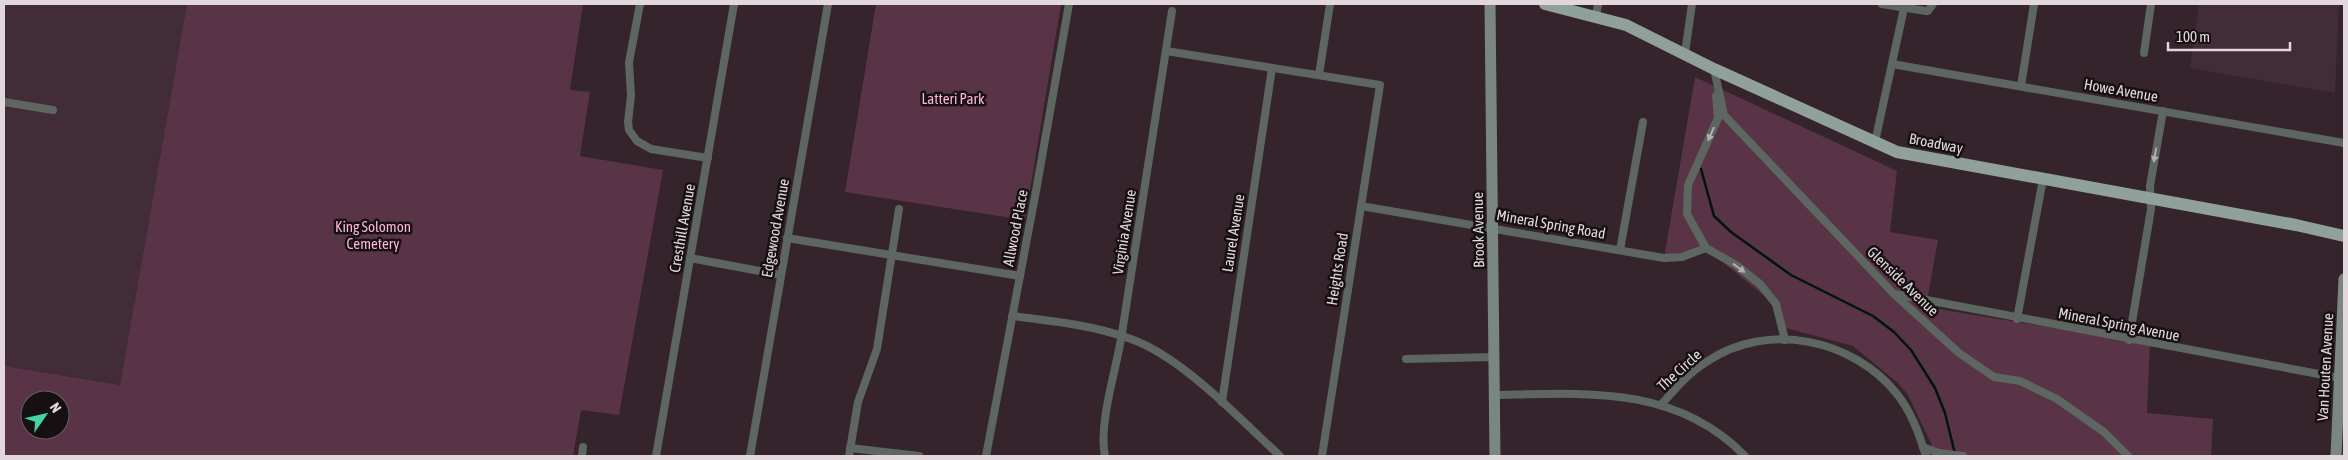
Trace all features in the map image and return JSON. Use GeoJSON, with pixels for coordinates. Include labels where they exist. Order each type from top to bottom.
{"type":"FeatureCollection","features":[{"type":"Feature","properties":{"kind":"main road","name":"Brook Avenue"},"geometry":{"type":"LineString","coordinates":[[1490,4],[1496,456]]}},
{"type":"Feature","properties":{"kind":"main road","name":"Broadway"},"geometry":{"type":"LineString","coordinates":[[1545,4],[1597,10],[1714,69],[1875,142],[1909,155],[2150,198],[2344,236]]}},
{"type":"Feature","properties":{"kind":"main road","name":"Van Houten Avenue"},"geometry":{"type":"LineString","coordinates":[[2336,456],[2341,421],[2340,378],[2344,279]]}},
{"type":"Feature","properties":{"kind":"street"},"geometry":{"type":"LineString","coordinates":[[640,4],[629,62],[631,96],[629,130],[636,141],[652,149],[708,158]]}},
{"type":"Feature","properties":{"kind":"street","name":"Cresthill Avenue"},"geometry":{"type":"LineString","coordinates":[[656,456],[734,4]]}},
{"type":"Feature","properties":{"kind":"street","name":"Edgewood Avenue"},"geometry":{"type":"LineString","coordinates":[[750,456],[828,4]]}},
{"type":"Feature","properties":{"kind":"street","name":"Allwood Place"},"geometry":{"type":"LineString","coordinates":[[986,456],[1069,4]]}},
{"type":"Feature","properties":{"kind":"street"},"geometry":{"type":"LineString","coordinates":[[1166,52],[1319,75],[1330,4]]}},
{"type":"Feature","properties":{"kind":"street"},"geometry":{"type":"LineString","coordinates":[[1685,53],[1692,4]]}},
{"type":"Feature","properties":{"kind":"street"},"geometry":{"type":"LineString","coordinates":[[1882,4],[1928,11],[1933,4]]}},
{"type":"Feature","properties":{"kind":"street"},"geometry":{"type":"LineString","coordinates":[[2021,86],[2034,4]]}},
{"type":"Feature","properties":{"kind":"street"},"geometry":{"type":"LineString","coordinates":[[2144,53],[2151,4]]}},
{"type":"Feature","properties":{"kind":"street"},"geometry":{"type":"LineString","coordinates":[[1875,142],[1904,8]]}},
{"type":"Feature","properties":{"kind":"street","name":"Virginia Avenue"},"geometry":{"type":"LineString","coordinates":[[1105,456],[1104,430],[1122,336],[1172,11]]}},
{"type":"Feature","properties":{"kind":"street","name":"Howe Avenue"},"geometry":{"type":"LineString","coordinates":[[1892,64],[2344,143]]}},
{"type":"Feature","properties":{"kind":"street","name":"Laurel Avenue"},"geometry":{"type":"LineString","coordinates":[[1222,402],[1272,68]]}},
{"type":"Feature","properties":{"kind":"street"},"geometry":{"type":"LineString","coordinates":[[1714,69],[1718,118],[1688,185],[1687,214],[1706,248],[1736,265],[1760,284],[1776,304],[1785,340]]}},
{"type":"Feature","properties":{"kind":"street","name":"Glenside Avenue"},"geometry":{"type":"LineString","coordinates":[[1714,69],[1724,115],[1894,294],[1959,353],[1994,377],[2020,381],[2058,399],[2104,432],[2128,456]]}},
{"type":"Feature","properties":{"kind":"street","name":"Heights Road"},"geometry":{"type":"LineString","coordinates":[[1319,75],[1380,85],[1322,456]]}},
{"type":"Feature","properties":{"kind":"street"},"geometry":{"type":"LineString","coordinates":[[4,102],[53,110]]}},
{"type":"Feature","properties":{"kind":"street"},"geometry":{"type":"LineString","coordinates":[[2129,340],[2151,209],[2150,186],[2163,112]]}},
{"type":"Feature","properties":{"kind":"street"},"geometry":{"type":"LineString","coordinates":[[1620,250],[1643,122]]}},
{"type":"Feature","properties":{"kind":"street"},"geometry":{"type":"LineString","coordinates":[[2018,319],[2043,179]]}},
{"type":"Feature","properties":{"kind":"street","name":"Mineral Spring Road"},"geometry":{"type":"LineString","coordinates":[[1361,206],[1664,258],[1682,257],[1706,248]]}},
{"type":"Feature","properties":{"kind":"street"},"geometry":{"type":"LineString","coordinates":[[899,209],[876,349],[858,402],[850,452],[919,456]]}},
{"type":"Feature","properties":{"kind":"street"},"geometry":{"type":"LineString","coordinates":[[787,238],[1020,276]]}},
{"type":"Feature","properties":{"kind":"street"},"geometry":{"type":"LineString","coordinates":[[690,258],[781,274]]}},
{"type":"Feature","properties":{"kind":"street","name":"Mineral Spring Avenue"},"geometry":{"type":"LineString","coordinates":[[1894,294],[2129,340],[2340,378]]}},
{"type":"Feature","properties":{"kind":"street"},"geometry":{"type":"LineString","coordinates":[[1012,316],[1090,326],[1145,345],[1186,372],[1222,402],[1280,456]]}},
{"type":"Feature","properties":{"kind":"street","name":"The Circle"},"geometry":{"type":"LineString","coordinates":[[1661,405],[1697,369],[1722,353],[1754,343],[1785,340],[1820,343],[1847,354],[1876,373],[1903,404],[1912,419],[1926,456]]}},
{"type":"Feature","properties":{"kind":"street"},"geometry":{"type":"LineString","coordinates":[[1406,359],[1494,357]]}},
{"type":"Feature","properties":{"kind":"street"},"geometry":{"type":"LineString","coordinates":[[1495,395],[1582,393],[1625,396],[1661,405],[1688,416],[1715,432],[1745,456]]}},
{"type":"Feature","properties":{"kind":"street"},"geometry":{"type":"LineString","coordinates":[[582,456],[584,447]]}},
{"type":"Feature","properties":{"kind":"street"},"geometry":{"type":"LineString","coordinates":[[1923,447],[1960,456]]}},
{"type":"Feature","properties":{"kind":"shaded area"},"geometry":{"type":"Polygon","coordinates":[[[4,4],[187,4],[120,385],[4,366],[4,4]]]}},
{"type":"Feature","properties":{"kind":"shaded area"},"geometry":{"type":"Polygon","coordinates":[[[2199,4],[2339,4],[2335,93],[2190,68],[2199,4]]]}},
{"type":"Feature","properties":{"kind":"green space","name":"King Solomon Cemetery"},"geometry":{"type":"Polygon","coordinates":[[[187,4],[583,4],[570,90],[590,92],[580,156],[663,170],[619,415],[581,410],[573,456],[4,456],[4,366],[120,385],[187,4]]]}},
{"type":"Feature","properties":{"kind":"green space","name":"Latteri Park"},"geometry":{"type":"Polygon","coordinates":[[[876,4],[1061,4],[1025,220],[845,192],[876,4]]]}},
{"type":"Feature","properties":{"kind":"green space"},"geometry":{"type":"Polygon","coordinates":[[[1695,77],[1897,171],[1890,232],[1938,240],[1926,307],[2150,344],[2147,413],[2213,419],[2211,456],[1937,456],[1908,395],[1898,383],[1853,346],[1786,328],[1772,302],[1704,247],[1664,258],[1695,77]]]}},
{"type":"Feature","properties":{"kind":"waterway"},"geometry":{"type":"LineString","coordinates":[[1701,169],[1714,216],[1731,232],[1791,275],[1873,316],[1894,332],[1911,350],[1935,388],[1945,413],[1955,454]]}}]}
